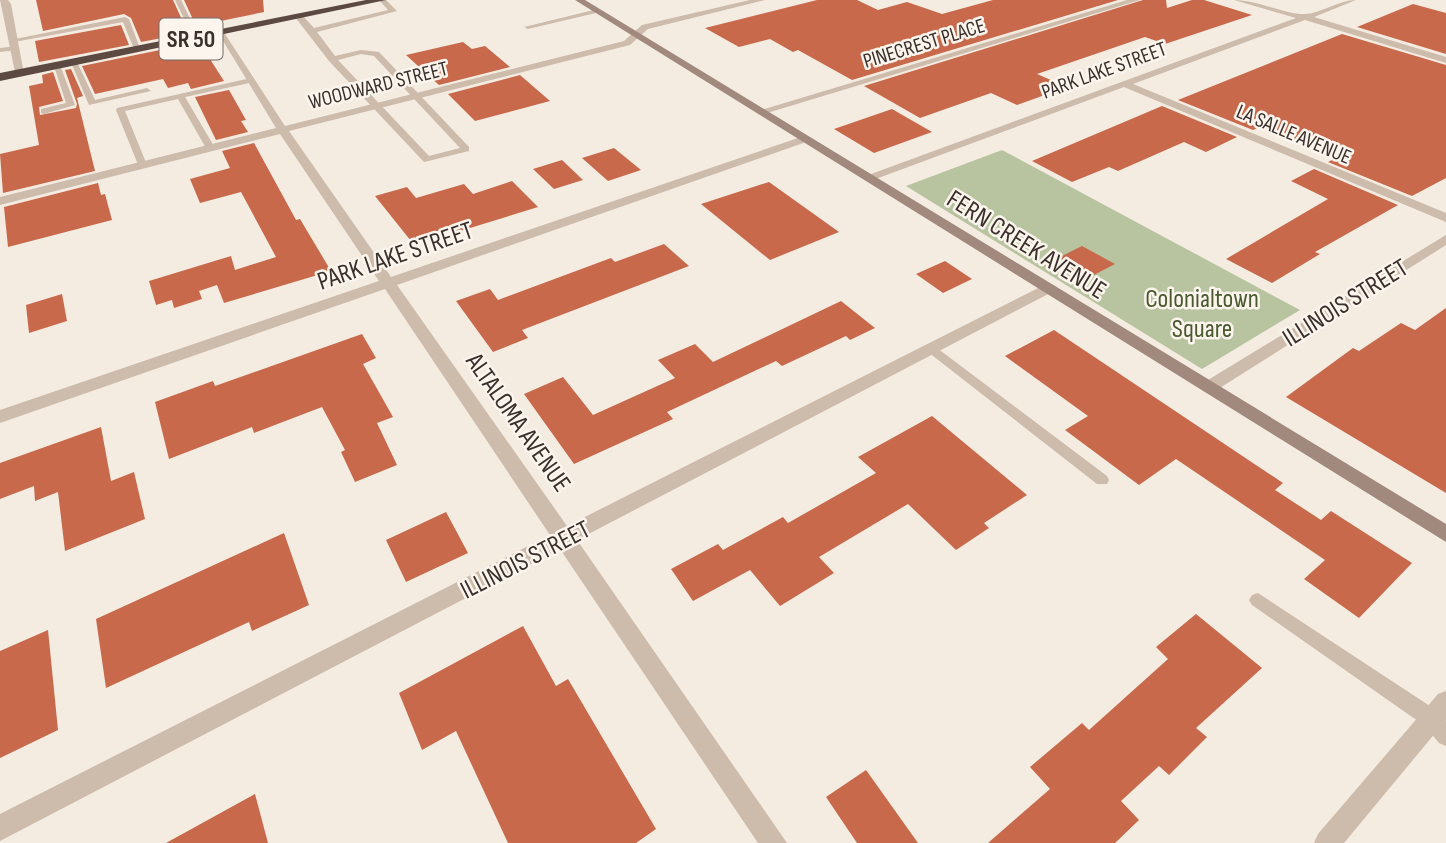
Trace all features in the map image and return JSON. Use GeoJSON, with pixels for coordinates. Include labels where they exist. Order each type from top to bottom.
{"type":"FeatureCollection","features":[{"type":"Feature","properties":{"kind":"highway","name":"SR 50"},"geometry":{"type":"LineString","coordinates":[[0,76],[382,0]]}},
{"type":"Feature","properties":{"kind":"street","name":"FERN CREEK AVENUE"},"geometry":{"type":"LineString","coordinates":[[579,0],[1446,534]]}},
{"type":"Feature","properties":{"kind":"street","name":"WOODWARD STREET"},"geometry":{"type":"LineString","coordinates":[[0,201],[627,43],[645,27],[761,0]]}},
{"type":"Feature","properties":{"kind":"street","name":"PINECREST PLACE"},"geometry":{"type":"LineString","coordinates":[[763,111],[1136,0]]}},
{"type":"Feature","properties":{"kind":"street"},"geometry":{"type":"LineString","coordinates":[[1238,0],[1446,60]]}},
{"type":"Feature","properties":{"kind":"street","name":"PARK LAKE STREET"},"geometry":{"type":"LineString","coordinates":[[869,177],[1127,85],[1352,0]]}},
{"type":"Feature","properties":{"kind":"street"},"geometry":{"type":"LineString","coordinates":[[4,6],[20,72]]}},
{"type":"Feature","properties":{"kind":"street","name":"ALTALOMA AVENUE"},"geometry":{"type":"LineString","coordinates":[[220,33],[282,130],[774,843]]}},
{"type":"Feature","properties":{"kind":"street","name":"LA SALLE AVENUE"},"geometry":{"type":"LineString","coordinates":[[1127,85],[1446,218]]}},
{"type":"Feature","properties":{"kind":"street","name":"PARK LAKE STREET"},"geometry":{"type":"LineString","coordinates":[[0,417],[805,139]]}},
{"type":"Feature","properties":{"kind":"street","name":"ILLINOIS STREET"},"geometry":{"type":"LineString","coordinates":[[1209,387],[1446,239]]}},
{"type":"Feature","properties":{"kind":"street","name":"ILLINOIS STREET"},"geometry":{"type":"LineString","coordinates":[[0,828],[1049,288]]}},
{"type":"Feature","properties":{"kind":"street"},"geometry":{"type":"LineString","coordinates":[[1327,843],[1441,719]]}},
{"type":"Feature","properties":{"kind":"lane"},"geometry":{"type":"LineString","coordinates":[[178,0],[197,37]]}},
{"type":"Feature","properties":{"kind":"lane"},"geometry":{"type":"LineString","coordinates":[[312,31],[393,11],[382,0]]}},
{"type":"Feature","properties":{"kind":"lane"},"geometry":{"type":"LineString","coordinates":[[528,27],[598,11]]}},
{"type":"Feature","properties":{"kind":"lane"},"geometry":{"type":"LineString","coordinates":[[299,17],[332,59],[374,106],[427,160],[466,149],[376,54],[361,52],[332,59]]}},
{"type":"Feature","properties":{"kind":"lane"},"geometry":{"type":"LineString","coordinates":[[0,50],[15,44],[125,19],[138,49]]}},
{"type":"Feature","properties":{"kind":"lane"},"geometry":{"type":"LineString","coordinates":[[73,62],[92,103],[147,91]]}},
{"type":"Feature","properties":{"kind":"lane"},"geometry":{"type":"LineString","coordinates":[[44,111],[71,105],[55,65]]}},
{"type":"Feature","properties":{"kind":"lane"},"geometry":{"type":"LineString","coordinates":[[142,165],[120,110],[251,80]]}},
{"type":"Feature","properties":{"kind":"lane"},"geometry":{"type":"LineString","coordinates":[[180,96],[210,148]]}},
{"type":"Feature","properties":{"kind":"lane"},"geometry":{"type":"LineString","coordinates":[[933,349],[1102,480]]}},
{"type":"Feature","properties":{"kind":"lane"},"geometry":{"type":"LineString","coordinates":[[1258,600],[1441,719]]}},
{"type":"Feature","properties":{"kind":"green space","name":"Colonialtown Square"},"geometry":{"type":"Polygon","coordinates":[[[1002,150],[1300,310],[1202,369],[906,186],[1002,150]]]}},
{"type":"Feature","properties":{"kind":"building"},"geometry":{"type":"Polygon","coordinates":[[[36,0],[173,0],[188,33],[141,42],[131,18],[124,14],[43,31],[36,0]]]}},
{"type":"Feature","properties":{"kind":"building"},"geometry":{"type":"Polygon","coordinates":[[[184,0],[263,0],[264,12],[196,26],[184,0]]]}},
{"type":"Feature","properties":{"kind":"building"},"geometry":{"type":"Polygon","coordinates":[[[817,0],[857,0],[878,10],[907,2],[942,14],[993,0],[1118,0],[852,80],[798,50],[793,52],[770,39],[739,47],[705,28],[817,0]]]}},
{"type":"Feature","properties":{"kind":"building"},"geometry":{"type":"Polygon","coordinates":[[[1143,0],[1166,0],[1167,8],[1192,0],[1204,0],[1252,15],[1165,44],[1145,37],[1037,74],[1067,87],[1017,105],[991,93],[920,118],[864,86],[1143,0]]]}},
{"type":"Feature","properties":{"kind":"building"},"geometry":{"type":"Polygon","coordinates":[[[1413,4],[1446,13],[1446,54],[1357,27],[1413,4]]]}},
{"type":"Feature","properties":{"kind":"building"},"geometry":{"type":"Polygon","coordinates":[[[121,25],[129,45],[39,62],[35,41],[121,25]]]}},
{"type":"Feature","properties":{"kind":"building"},"geometry":{"type":"Polygon","coordinates":[[[1342,34],[1446,65],[1446,178],[1412,196],[1328,162],[1338,157],[1262,126],[1253,130],[1178,100],[1342,34]]]}},
{"type":"Feature","properties":{"kind":"building"},"geometry":{"type":"Polygon","coordinates":[[[199,42],[224,81],[191,89],[188,83],[168,88],[163,79],[95,94],[82,66],[199,42]]]}},
{"type":"Feature","properties":{"kind":"building"},"geometry":{"type":"Polygon","coordinates":[[[463,42],[472,49],[485,46],[510,67],[439,85],[406,55],[463,42]]]}},
{"type":"Feature","properties":{"kind":"building"},"geometry":{"type":"Polygon","coordinates":[[[71,69],[83,96],[77,98],[95,171],[3,193],[0,154],[39,145],[29,86],[43,83],[42,75],[53,72],[63,101],[39,107],[40,115],[76,108],[65,70],[71,69]]]}},
{"type":"Feature","properties":{"kind":"building"},"geometry":{"type":"Polygon","coordinates":[[[520,75],[550,101],[475,121],[448,94],[520,75]]]}},
{"type":"Feature","properties":{"kind":"building"},"geometry":{"type":"Polygon","coordinates":[[[229,90],[246,120],[241,121],[248,132],[216,140],[195,97],[229,90]]]}},
{"type":"Feature","properties":{"kind":"building"},"geometry":{"type":"Polygon","coordinates":[[[1162,106],[1237,137],[1206,152],[1184,142],[1118,171],[1109,167],[1072,182],[1032,161],[1162,106]]]}},
{"type":"Feature","properties":{"kind":"building"},"geometry":{"type":"Polygon","coordinates":[[[892,109],[932,132],[874,153],[834,129],[892,109]]]}},
{"type":"Feature","properties":{"kind":"building"},"geometry":{"type":"Polygon","coordinates":[[[254,143],[296,220],[300,219],[331,271],[224,303],[217,285],[199,291],[202,299],[174,308],[172,300],[156,305],[149,281],[231,256],[235,270],[276,257],[241,192],[200,203],[190,179],[230,168],[222,151],[254,143]]]}},
{"type":"Feature","properties":{"kind":"building"},"geometry":{"type":"Polygon","coordinates":[[[614,148],[641,170],[608,181],[582,158],[614,148]]]}},
{"type":"Feature","properties":{"kind":"building"},"geometry":{"type":"Polygon","coordinates":[[[562,160],[583,180],[554,189],[533,169],[562,160]]]}},
{"type":"Feature","properties":{"kind":"building"},"geometry":{"type":"Polygon","coordinates":[[[1314,169],[1398,205],[1315,252],[1320,254],[1272,283],[1226,259],[1328,199],[1291,181],[1314,169]]]}},
{"type":"Feature","properties":{"kind":"building"},"geometry":{"type":"Polygon","coordinates":[[[512,181],[538,207],[457,232],[453,228],[411,241],[375,196],[407,187],[416,198],[464,184],[473,194],[512,181]]]}},
{"type":"Feature","properties":{"kind":"building"},"geometry":{"type":"Polygon","coordinates":[[[769,182],[839,232],[770,260],[701,204],[769,182]]]}},
{"type":"Feature","properties":{"kind":"building"},"geometry":{"type":"Polygon","coordinates":[[[98,183],[101,195],[105,194],[112,220],[8,247],[4,207],[98,183]]]}},
{"type":"Feature","properties":{"kind":"building"},"geometry":{"type":"Polygon","coordinates":[[[664,244],[689,266],[522,330],[528,338],[493,352],[456,301],[490,289],[498,300],[611,258],[615,262],[664,244]]]}},
{"type":"Feature","properties":{"kind":"building"},"geometry":{"type":"Polygon","coordinates":[[[1082,246],[1115,264],[1088,278],[1056,259],[1082,246]]]}},
{"type":"Feature","properties":{"kind":"building"},"geometry":{"type":"Polygon","coordinates":[[[945,261],[972,279],[943,293],[916,274],[945,261]]]}},
{"type":"Feature","properties":{"kind":"building"},"geometry":{"type":"Polygon","coordinates":[[[62,294],[67,321],[29,333],[26,305],[62,294]]]}},
{"type":"Feature","properties":{"kind":"building"},"geometry":{"type":"Polygon","coordinates":[[[841,301],[875,328],[850,340],[846,336],[782,366],[776,361],[667,412],[673,419],[574,464],[524,394],[563,377],[593,415],[675,378],[658,360],[695,344],[713,362],[841,301]]]}},
{"type":"Feature","properties":{"kind":"building"},"geometry":{"type":"Polygon","coordinates":[[[1446,308],[1446,493],[1286,397],[1353,348],[1359,351],[1401,323],[1415,330],[1446,308]]]}},
{"type":"Feature","properties":{"kind":"building"},"geometry":{"type":"Polygon","coordinates":[[[1054,330],[1283,483],[1275,490],[1321,520],[1331,511],[1412,563],[1359,618],[1304,579],[1325,560],[1176,459],[1139,485],[1065,430],[1088,416],[1005,356],[1054,330]]]}},
{"type":"Feature","properties":{"kind":"building"},"geometry":{"type":"Polygon","coordinates":[[[362,334],[376,358],[363,364],[393,417],[377,423],[397,465],[355,482],[341,452],[345,450],[322,407],[254,433],[252,427],[169,459],[155,402],[213,381],[215,386],[362,334]]]}},
{"type":"Feature","properties":{"kind":"building"},"geometry":{"type":"Polygon","coordinates":[[[932,416],[1027,495],[984,523],[989,528],[956,550],[908,504],[819,557],[834,573],[780,606],[750,570],[693,601],[671,569],[718,544],[723,550],[783,517],[788,523],[876,473],[858,457],[932,416]]]}},
{"type":"Feature","properties":{"kind":"building"},"geometry":{"type":"Polygon","coordinates":[[[101,427],[111,481],[134,472],[145,519],[65,551],[58,492],[35,501],[34,486],[0,499],[0,463],[101,427]]]}},
{"type":"Feature","properties":{"kind":"building"},"geometry":{"type":"Polygon","coordinates":[[[446,512],[468,553],[406,582],[386,540],[446,512]]]}},
{"type":"Feature","properties":{"kind":"building"},"geometry":{"type":"Polygon","coordinates":[[[284,533],[309,605],[252,631],[249,622],[106,688],[96,619],[284,533]]]}},
{"type":"Feature","properties":{"kind":"building"},"geometry":{"type":"Polygon","coordinates":[[[1196,614],[1262,668],[1196,728],[1207,737],[1169,775],[1159,766],[1121,801],[1139,820],[1115,843],[988,843],[1050,789],[1030,767],[1082,723],[1089,730],[1168,659],[1156,647],[1196,614]]]}},
{"type":"Feature","properties":{"kind":"building"},"geometry":{"type":"Polygon","coordinates":[[[523,626],[556,686],[568,679],[656,829],[636,843],[508,843],[456,731],[422,750],[399,693],[523,626]]]}},
{"type":"Feature","properties":{"kind":"building"},"geometry":{"type":"Polygon","coordinates":[[[48,630],[58,730],[0,758],[0,651],[48,630]]]}},
{"type":"Feature","properties":{"kind":"building"},"geometry":{"type":"Polygon","coordinates":[[[866,770],[918,843],[857,843],[826,797],[866,770]]]}},
{"type":"Feature","properties":{"kind":"building"},"geometry":{"type":"Polygon","coordinates":[[[255,794],[268,843],[166,843],[255,794]]]}}]}
